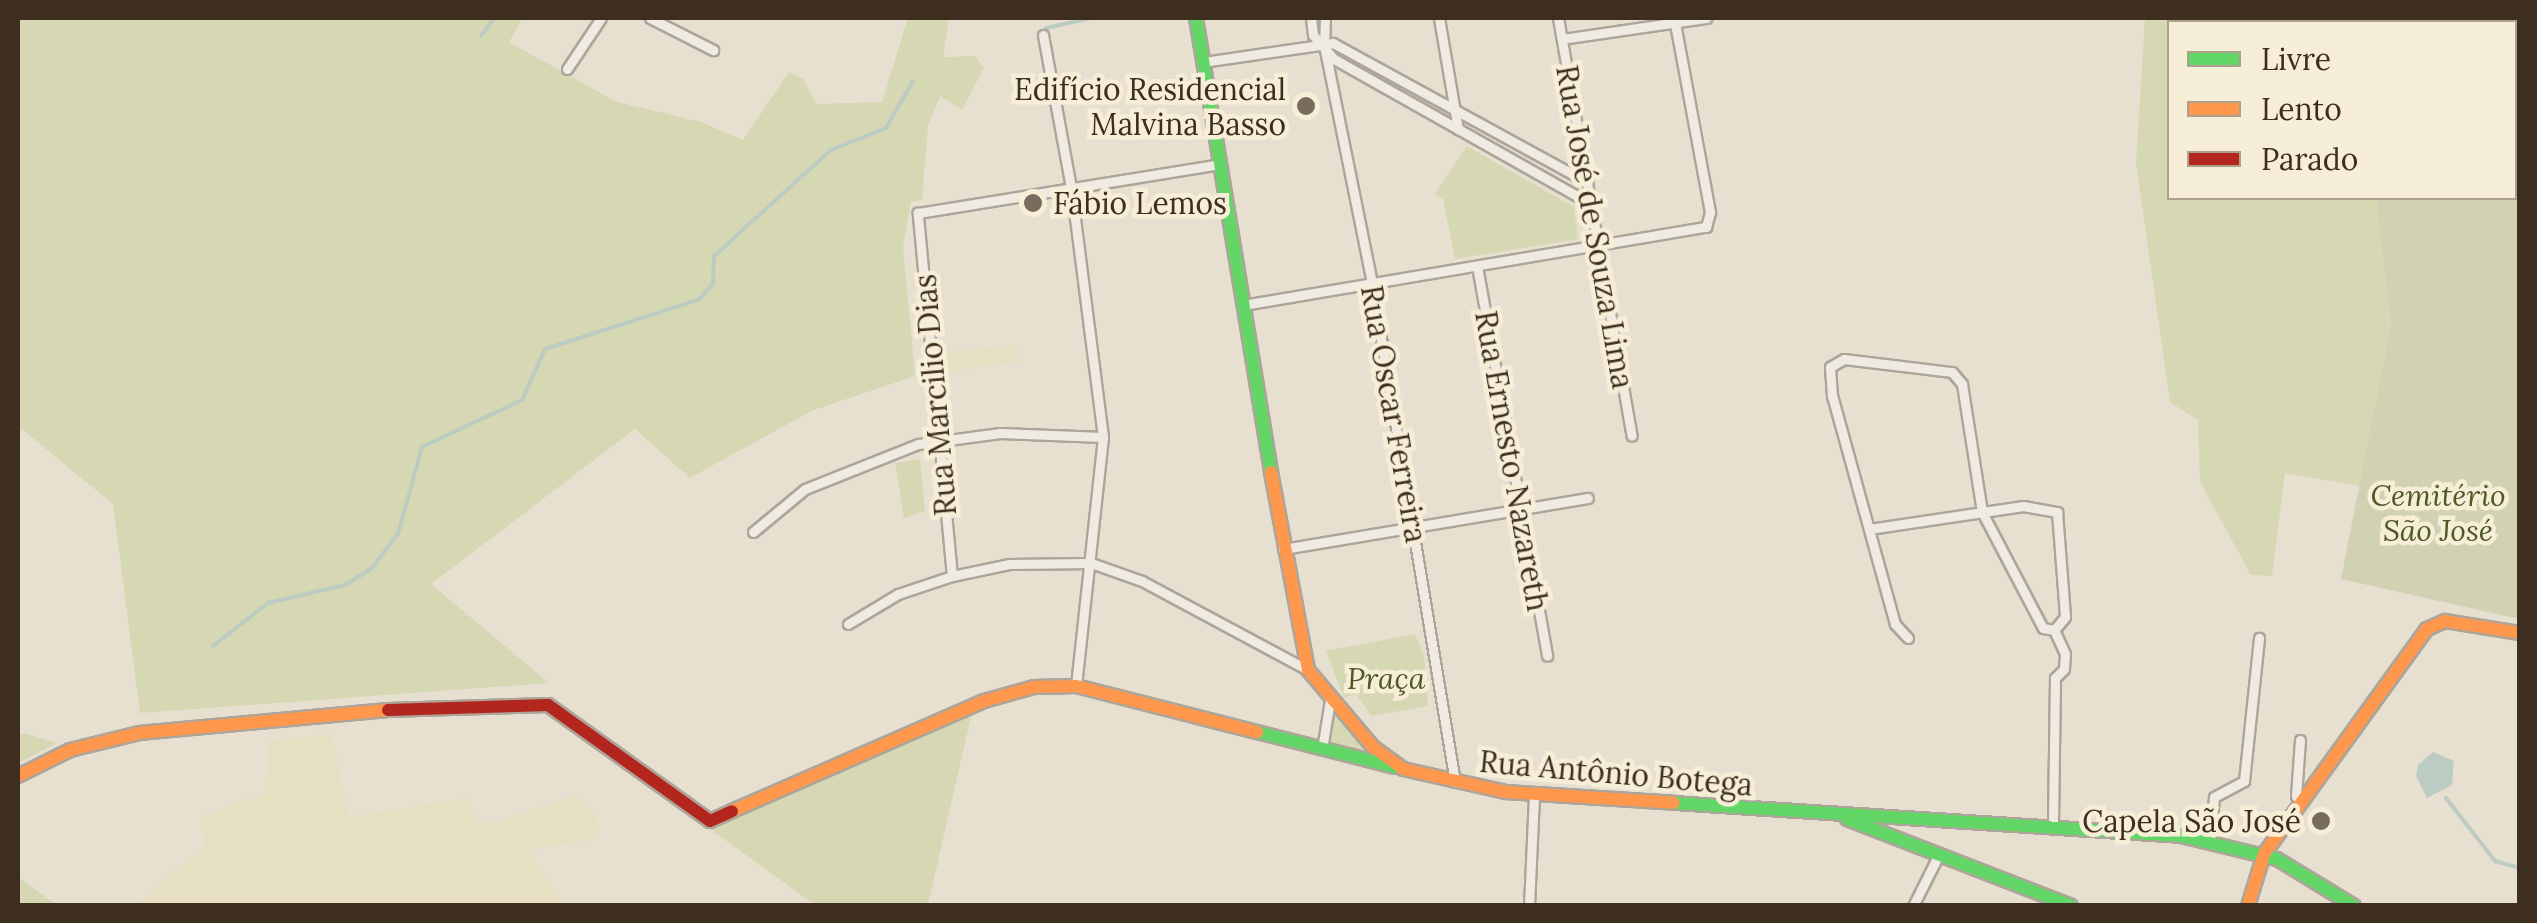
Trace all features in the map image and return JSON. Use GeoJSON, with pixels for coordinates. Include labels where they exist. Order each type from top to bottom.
{"type":"FeatureCollection","features":[{"type":"Feature","properties":{"kind":"street"},"geometry":{"type":"LineString","coordinates":[[566,70],[601,18]]}},
{"type":"Feature","properties":{"kind":"street"},"geometry":{"type":"LineString","coordinates":[[650,18],[712,50]]}},
{"type":"Feature","properties":{"kind":"street","name":"Rua Antônio Botega"},"geometry":{"type":"LineString","coordinates":[[1196,18],[1283,549],[1308,670],[1330,700],[1403,769],[1456,784],[1534,795],[1840,816],[2053,824],[2210,842],[2264,854],[2354,906]]}},
{"type":"Feature","properties":{"kind":"street"},"geometry":{"type":"LineString","coordinates":[[1310,18],[1334,58],[1591,204]]}},
{"type":"Feature","properties":{"kind":"street"},"geometry":{"type":"LineString","coordinates":[[1324,44],[1326,18]]}},
{"type":"Feature","properties":{"kind":"street"},"geometry":{"type":"LineString","coordinates":[[1440,18],[1458,129]]}},
{"type":"Feature","properties":{"kind":"street","name":"Rua José de Souza Lima"},"geometry":{"type":"LineString","coordinates":[[1558,18],[1632,436]]}},
{"type":"Feature","properties":{"kind":"street"},"geometry":{"type":"LineString","coordinates":[[1562,39],[1706,18]]}},
{"type":"Feature","properties":{"kind":"street"},"geometry":{"type":"LineString","coordinates":[[1243,305],[1598,246],[1709,223],[1675,20]]}},
{"type":"Feature","properties":{"kind":"street"},"geometry":{"type":"LineString","coordinates":[[1043,35],[1071,188],[1103,437],[1076,686]]}},
{"type":"Feature","properties":{"kind":"street"},"geometry":{"type":"LineString","coordinates":[[1203,62],[1333,43],[1587,182]]}},
{"type":"Feature","properties":{"kind":"street","name":"Rua Oscar Ferreira"},"geometry":{"type":"LineString","coordinates":[[1324,44],[1372,284],[1456,784]]}},
{"type":"Feature","properties":{"kind":"street"},"geometry":{"type":"LineString","coordinates":[[1071,188],[1220,164]]}},
{"type":"Feature","properties":{"kind":"street","name":"Rua Marcilio Dias"},"geometry":{"type":"LineString","coordinates":[[952,576],[918,213],[1071,188]]}},
{"type":"Feature","properties":{"kind":"street","name":"Rua Ernesto Nazareth"},"geometry":{"type":"LineString","coordinates":[[1476,266],[1547,656]]}},
{"type":"Feature","properties":{"kind":"street"},"geometry":{"type":"LineString","coordinates":[[1908,638],[1894,624],[1829,376],[1830,368],[1844,359],[1958,377],[1982,512],[2043,628],[2054,630]]}},
{"type":"Feature","properties":{"kind":"street"},"geometry":{"type":"LineString","coordinates":[[753,532],[799,494],[840,470],[940,440],[1029,432],[1103,437]]}},
{"type":"Feature","properties":{"kind":"street"},"geometry":{"type":"LineString","coordinates":[[1283,549],[1588,498]]}},
{"type":"Feature","properties":{"kind":"street"},"geometry":{"type":"LineString","coordinates":[[1869,530],[2023,506],[2057,512],[2065,616],[2054,630]]}},
{"type":"Feature","properties":{"kind":"street"},"geometry":{"type":"LineString","coordinates":[[848,624],[898,594],[952,576],[1009,564],[1091,563],[1142,581],[1308,670]]}},
{"type":"Feature","properties":{"kind":"street"},"geometry":{"type":"LineString","coordinates":[[2248,906],[2264,854],[2433,623],[2520,633]]}},
{"type":"Feature","properties":{"kind":"street"},"geometry":{"type":"LineString","coordinates":[[2053,824],[2055,678],[2064,670],[2064,654],[2054,630]]}},
{"type":"Feature","properties":{"kind":"street"},"geometry":{"type":"LineString","coordinates":[[2210,842],[2214,797],[2244,781],[2259,638]]}},
{"type":"Feature","properties":{"kind":"street"},"geometry":{"type":"LineString","coordinates":[[18,776],[70,750],[139,732],[391,710],[548,706],[564,710],[710,821],[984,701],[1034,687],[1076,686],[1403,769]]}},
{"type":"Feature","properties":{"kind":"street"},"geometry":{"type":"LineString","coordinates":[[1322,749],[1330,700]]}},
{"type":"Feature","properties":{"kind":"street"},"geometry":{"type":"LineString","coordinates":[[2300,740],[2296,796],[2301,802]]}},
{"type":"Feature","properties":{"kind":"street"},"geometry":{"type":"LineString","coordinates":[[1528,906],[1534,795]]}},
{"type":"Feature","properties":{"kind":"street"},"geometry":{"type":"LineString","coordinates":[[1840,816],[2071,906]]}},
{"type":"Feature","properties":{"kind":"street"},"geometry":{"type":"LineString","coordinates":[[1913,906],[1939,854]]}},
{"type":"Feature","properties":{"kind":"shaded area"},"geometry":{"type":"Polygon","coordinates":[[[1016,345],[1018,362],[938,372],[936,353],[1016,345]]]}},
{"type":"Feature","properties":{"kind":"shaded area"},"geometry":{"type":"Polygon","coordinates":[[[331,734],[349,817],[467,798],[475,820],[490,824],[576,795],[597,817],[598,838],[528,851],[564,905],[136,905],[204,847],[201,816],[266,793],[268,741],[331,734]]]}},
{"type":"Feature","properties":{"kind":"shaded area"},"geometry":{"type":"Polygon","coordinates":[[[2433,752],[2454,761],[2452,785],[2427,798],[2416,776],[2418,765],[2433,752]]]}},
{"type":"Feature","properties":{"kind":"green space"},"geometry":{"type":"Polygon","coordinates":[[[18,18],[523,18],[509,42],[617,102],[701,122],[743,140],[789,72],[803,79],[817,104],[882,102],[908,18],[949,18],[943,57],[975,56],[984,68],[962,110],[940,96],[928,126],[922,200],[911,202],[903,246],[915,376],[811,411],[690,478],[635,429],[431,584],[549,683],[140,713],[113,504],[18,426],[18,18]]]}},
{"type":"Feature","properties":{"kind":"green space"},"geometry":{"type":"Polygon","coordinates":[[[2145,18],[2353,18],[2167,20],[2167,200],[2376,200],[2391,325],[2360,486],[2285,473],[2272,576],[2251,575],[2200,482],[2198,420],[2170,402],[2136,163],[2145,18]]]}},
{"type":"Feature","properties":{"kind":"green space","name":"Cemitério São José"},"geometry":{"type":"Polygon","coordinates":[[[2353,18],[2519,18],[2519,619],[2341,579],[2391,325],[2376,200],[2517,200],[2517,20],[2353,18]]]}},
{"type":"Feature","properties":{"kind":"green space"},"geometry":{"type":"Polygon","coordinates":[[[1335,48],[1448,112],[1447,115],[1337,53],[1335,48]]]}},
{"type":"Feature","properties":{"kind":"green space"},"geometry":{"type":"Polygon","coordinates":[[[1467,146],[1574,207],[1578,239],[1455,259],[1443,199],[1435,194],[1467,146]]]}},
{"type":"Feature","properties":{"kind":"green space"},"geometry":{"type":"Polygon","coordinates":[[[920,459],[925,511],[904,518],[895,463],[920,459]]]}},
{"type":"Feature","properties":{"kind":"green space","name":"Praça"},"geometry":{"type":"Polygon","coordinates":[[[1415,634],[1424,655],[1428,706],[1371,716],[1356,694],[1344,698],[1326,651],[1415,634]]]}},
{"type":"Feature","properties":{"kind":"green space"},"geometry":{"type":"Polygon","coordinates":[[[972,712],[928,905],[815,905],[706,826],[972,712]]]}},
{"type":"Feature","properties":{"kind":"green space"},"geometry":{"type":"Polygon","coordinates":[[[1334,715],[1346,729],[1372,753],[1329,744],[1334,715]]]}},
{"type":"Feature","properties":{"kind":"green space"},"geometry":{"type":"Polygon","coordinates":[[[24,733],[57,743],[18,763],[18,736],[24,733]]]}},
{"type":"Feature","properties":{"kind":"green space"},"geometry":{"type":"Polygon","coordinates":[[[18,877],[57,905],[18,905],[18,877]]]}},
{"type":"Feature","properties":{"kind":"waterway"},"geometry":{"type":"LineString","coordinates":[[481,36],[494,18]]}},
{"type":"Feature","properties":{"kind":"waterway"},"geometry":{"type":"LineString","coordinates":[[1046,28],[1091,18]]}},
{"type":"Feature","properties":{"kind":"waterway"},"geometry":{"type":"LineString","coordinates":[[213,646],[268,603],[345,585],[372,568],[398,534],[422,447],[522,400],[545,349],[698,300],[713,284],[714,256],[831,150],[886,128],[913,81]]}},
{"type":"Feature","properties":{"kind":"waterway"},"geometry":{"type":"LineString","coordinates":[[2446,798],[2495,861],[2520,868]]}},
{"type":"Feature","properties":{"kind":"traffic: fast"},"geometry":{"type":"LineString","coordinates":[[1196,18],[1271,472]]}},
{"type":"Feature","properties":{"kind":"traffic: fast"},"geometry":{"type":"LineString","coordinates":[[1257,732],[1395,767]]}},
{"type":"Feature","properties":{"kind":"traffic: fast"},"geometry":{"type":"LineString","coordinates":[[1674,803],[2181,836],[2277,859],[2354,906]]}},
{"type":"Feature","properties":{"kind":"traffic: fast"},"geometry":{"type":"LineString","coordinates":[[1847,819],[2071,906]]}},
{"type":"Feature","properties":{"kind":"traffic: slow"},"geometry":{"type":"LineString","coordinates":[[1271,472],[1308,670],[1373,747],[1403,769],[1506,792],[1674,803]]}},
{"type":"Feature","properties":{"kind":"traffic: slow"},"geometry":{"type":"LineString","coordinates":[[2248,906],[2264,854],[2427,629],[2445,621],[2520,633]]}},
{"type":"Feature","properties":{"kind":"traffic: slow"},"geometry":{"type":"LineString","coordinates":[[732,811],[984,701],[1034,687],[1076,686],[1257,732]]}},
{"type":"Feature","properties":{"kind":"traffic: slow"},"geometry":{"type":"LineString","coordinates":[[18,776],[70,750],[139,733],[388,710]]}},
{"type":"Feature","properties":{"kind":"traffic: jam"},"geometry":{"type":"LineString","coordinates":[[388,710],[548,705],[710,821],[732,811]]}},
{"type":"Feature","properties":{"kind":"place","name":"Edifício Residencial Malvina Basso"},"geometry":{"type":"Point","coordinates":[1306,106]}},
{"type":"Feature","properties":{"kind":"place","name":"Fábio Lemos"},"geometry":{"type":"Point","coordinates":[1033,203]}},
{"type":"Feature","properties":{"kind":"place","name":"Capela São José"},"geometry":{"type":"Point","coordinates":[2321,821]}}]}
